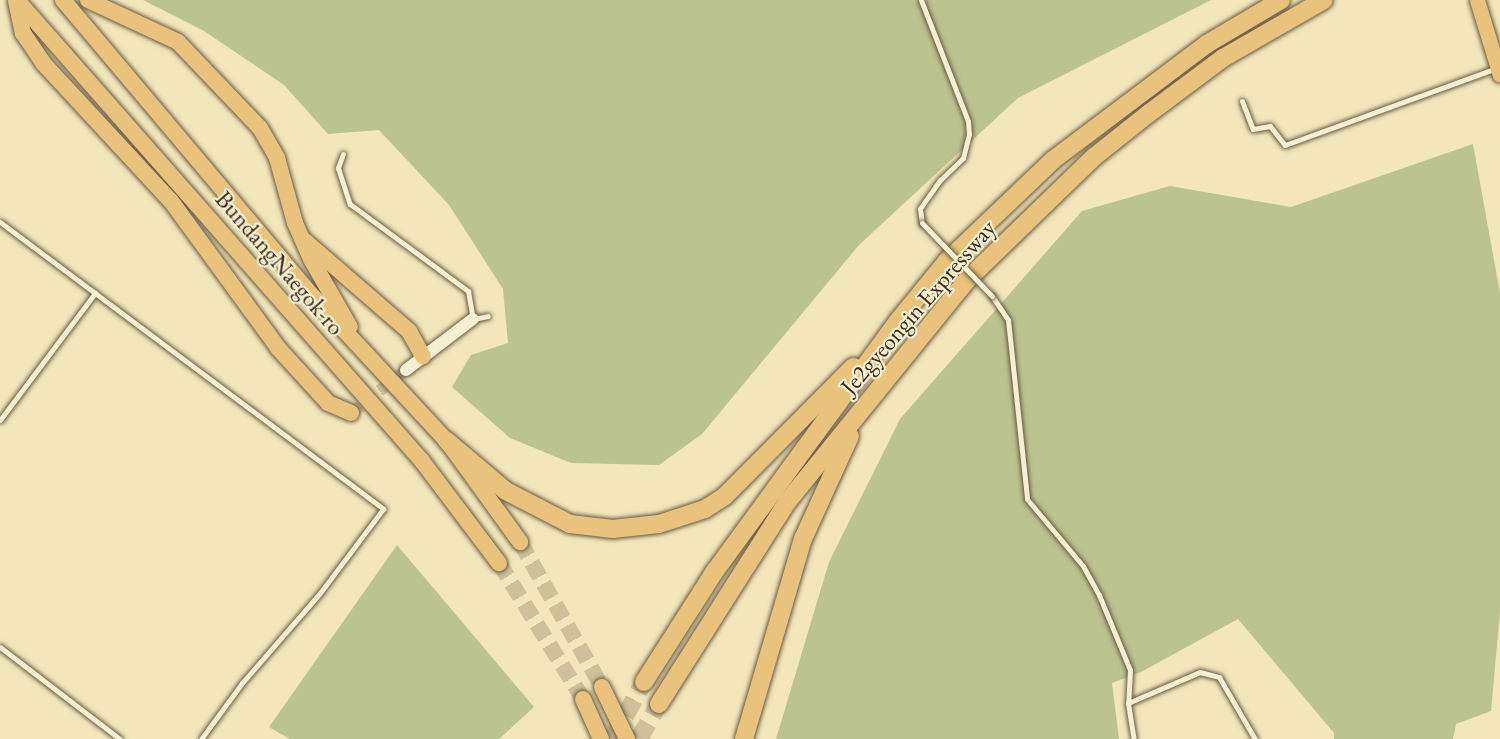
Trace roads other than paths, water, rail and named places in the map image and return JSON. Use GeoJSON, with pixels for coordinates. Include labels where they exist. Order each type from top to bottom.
{"type":"FeatureCollection","features":[{"type":"Feature","properties":{"kind":"highway"},"geometry":{"type":"LineString","coordinates":[[16,0],[23,33],[43,63],[171,201],[278,348],[328,403],[351,413]]}},
{"type":"Feature","properties":{"kind":"highway","name":"BundangNaegok-ro"},"geometry":{"type":"LineString","coordinates":[[16,0],[422,461],[499,563]]}},
{"type":"Feature","properties":{"kind":"highway","name":"BundangNaegok-ro"},"geometry":{"type":"LineString","coordinates":[[63,0],[306,289],[447,441],[520,542]]}},
{"type":"Feature","properties":{"kind":"highway"},"geometry":{"type":"LineString","coordinates":[[88,0],[178,42],[260,128],[277,158],[301,238],[361,349]]}},
{"type":"Feature","properties":{"kind":"highway","name":"Je2gyeongin Expressway"},"geometry":{"type":"LineString","coordinates":[[644,682],[715,571],[898,321],[947,261],[1053,160],[1208,44],[1281,0]]}},
{"type":"Feature","properties":{"kind":"highway","name":"Je2gyeongin Expressway"},"geometry":{"type":"LineString","coordinates":[[659,704],[788,501],[895,365],[974,272],[1094,157],[1195,78],[1265,33],[1324,0]]}},
{"type":"Feature","properties":{"kind":"highway"},"geometry":{"type":"LineString","coordinates":[[301,238],[400,323],[423,356]]}},
{"type":"Feature","properties":{"kind":"highway"},"geometry":{"type":"LineString","coordinates":[[447,441],[506,492],[570,524],[634,529],[683,518],[705,509],[740,483],[898,321]]}},
{"type":"Feature","properties":{"kind":"highway"},"geometry":{"type":"LineString","coordinates":[[744,739],[782,604],[813,514],[848,439],[895,365]]}},
{"type":"Feature","properties":{"kind":"highway"},"geometry":{"type":"LineString","coordinates":[[602,687],[627,739]]}},
{"type":"Feature","properties":{"kind":"highway"},"geometry":{"type":"LineString","coordinates":[[583,699],[601,739]]}},
{"type":"Feature","properties":{"kind":"main road"},"geometry":{"type":"LineString","coordinates":[[1477,0],[1499,71]]}},
{"type":"Feature","properties":{"kind":"street"},"geometry":{"type":"LineString","coordinates":[[406,370],[473,319]]}},
{"type":"Feature","properties":{"kind":"lane"},"geometry":{"type":"LineString","coordinates":[[921,0],[968,121],[969,134],[963,158],[940,180],[920,209],[922,223],[992,296],[1008,320],[1027,499],[1083,566],[1099,595],[1130,670],[1128,703],[1134,739]]}},
{"type":"Feature","properties":{"kind":"lane"},"geometry":{"type":"LineString","coordinates":[[1242,101],[1253,129],[1270,126],[1285,145],[1499,71]]}},
{"type":"Feature","properties":{"kind":"lane"},"geometry":{"type":"LineString","coordinates":[[343,154],[338,168],[350,204],[468,291],[473,319],[488,316]]}},
{"type":"Feature","properties":{"kind":"lane"},"geometry":{"type":"LineString","coordinates":[[0,222],[383,509],[320,593],[242,683],[201,739]]}},
{"type":"Feature","properties":{"kind":"lane"},"geometry":{"type":"LineString","coordinates":[[0,420],[95,293]]}},
{"type":"Feature","properties":{"kind":"lane"},"geometry":{"type":"LineString","coordinates":[[0,647],[120,739]]}},
{"type":"Feature","properties":{"kind":"lane"},"geometry":{"type":"LineString","coordinates":[[1128,703],[1200,672],[1219,677],[1255,739]]}},
{"type":"Feature","properties":{"kind":"tunnel"},"geometry":{"type":"LineString","coordinates":[[351,413],[406,370]]}},
{"type":"Feature","properties":{"kind":"tunnel"},"geometry":{"type":"LineString","coordinates":[[520,542],[602,687]]}},
{"type":"Feature","properties":{"kind":"tunnel"},"geometry":{"type":"LineString","coordinates":[[499,563],[583,699]]}},
{"type":"Feature","properties":{"kind":"tunnel"},"geometry":{"type":"LineString","coordinates":[[612,739],[644,682]]}},
{"type":"Feature","properties":{"kind":"tunnel"},"geometry":{"type":"LineString","coordinates":[[639,739],[659,704]]}}]}
